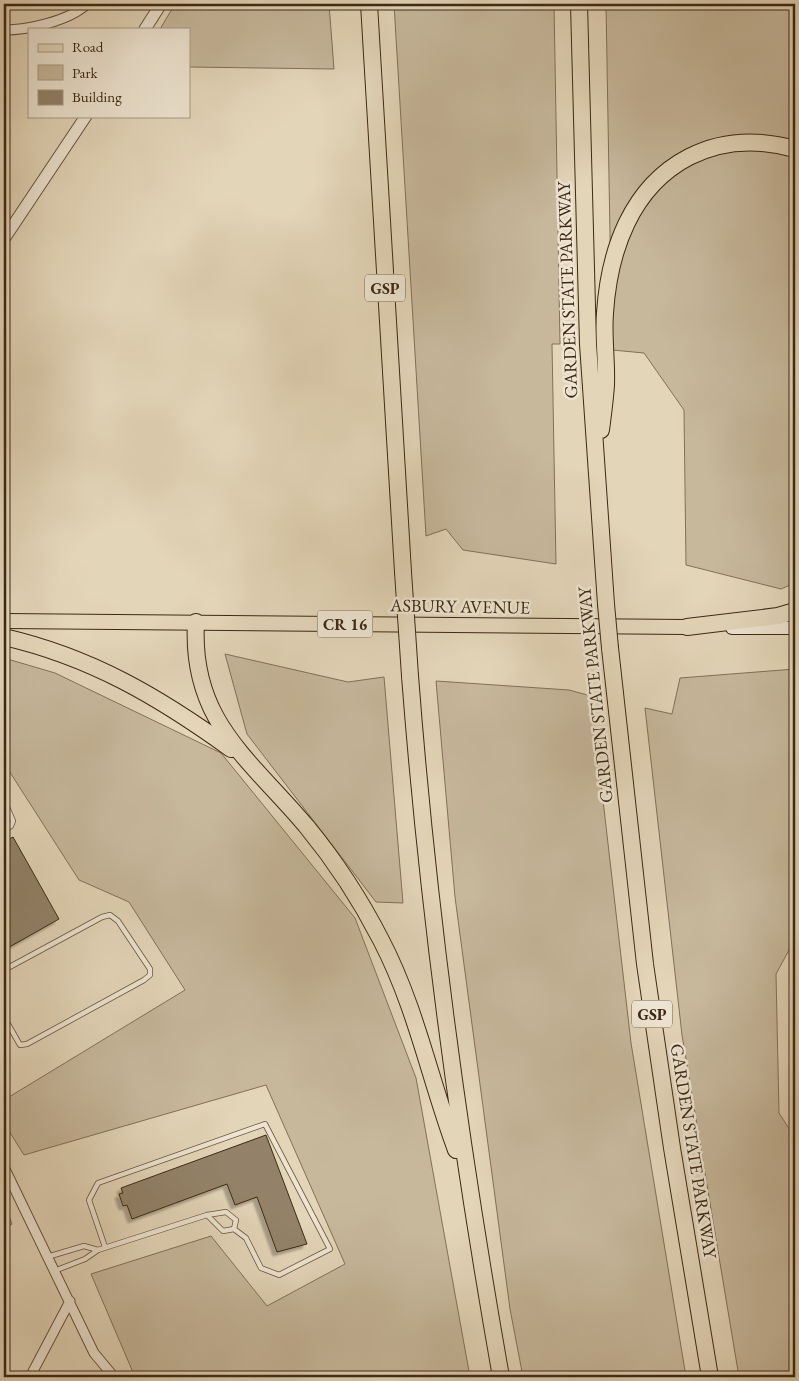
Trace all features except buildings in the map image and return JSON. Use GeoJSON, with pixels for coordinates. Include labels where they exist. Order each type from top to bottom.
{"type":"FeatureCollection","features":[{"type":"Feature","properties":{"kind":"highway","name":"GSP"},"geometry":{"type":"LineString","coordinates":[[369,4],[410,676],[434,936],[468,1183],[500,1377]]}},
{"type":"Feature","properties":{"kind":"highway","name":"GARDEN STATE PARKWAY"},"geometry":{"type":"LineString","coordinates":[[578,4],[585,281],[596,472],[610,648],[649,990],[682,1211],[710,1377]]}},
{"type":"Feature","properties":{"kind":"highway"},"geometry":{"type":"LineString","coordinates":[[596,472],[606,384],[605,320],[607,293],[620,237],[634,208],[650,187],[670,168],[704,150],[741,142],[772,144],[795,149]]}},
{"type":"Feature","properties":{"kind":"highway"},"geometry":{"type":"LineString","coordinates":[[687,627],[778,616],[795,611]]}},
{"type":"Feature","properties":{"kind":"highway"},"geometry":{"type":"LineString","coordinates":[[196,622],[195,649],[204,692],[216,719],[241,756],[309,829],[350,888],[379,936],[414,1014],[441,1110],[468,1183]]}},
{"type":"Feature","properties":{"kind":"highway"},"geometry":{"type":"LineString","coordinates":[[4,637],[55,652],[119,677],[172,706],[241,756]]}},
{"type":"Feature","properties":{"kind":"main road","name":"ASBURY AVENUE"},"geometry":{"type":"LineString","coordinates":[[4,620],[795,628]]}},
{"type":"Feature","properties":{"kind":"street"},"geometry":{"type":"LineString","coordinates":[[4,30],[19,30],[48,23],[81,10],[87,4]]}},
{"type":"Feature","properties":{"kind":"street"},"geometry":{"type":"LineString","coordinates":[[146,28],[162,4]]}},
{"type":"Feature","properties":{"kind":"street"},"geometry":{"type":"LineString","coordinates":[[4,239],[85,118]]}},
{"type":"Feature","properties":{"kind":"street"},"geometry":{"type":"LineString","coordinates":[[4,1167],[94,1352],[114,1377]]}},
{"type":"Feature","properties":{"kind":"street"},"geometry":{"type":"LineString","coordinates":[[30,1377],[70,1301]]}},
{"type":"Feature","properties":{"kind":"lane"},"geometry":{"type":"LineString","coordinates":[[4,800],[13,821],[12,826],[4,831]]}},
{"type":"Feature","properties":{"kind":"lane"},"geometry":{"type":"LineString","coordinates":[[4,970],[102,917],[110,915],[118,921],[150,969],[150,975],[144,980],[27,1044],[20,1045],[4,1017]]}},
{"type":"Feature","properties":{"kind":"lane"},"geometry":{"type":"LineString","coordinates":[[105,1247],[89,1200],[98,1183],[264,1124],[330,1249],[279,1275],[261,1268],[246,1238],[234,1229]]}},
{"type":"Feature","properties":{"kind":"lane"},"geometry":{"type":"LineString","coordinates":[[54,1270],[86,1259],[105,1247],[207,1215],[226,1212],[236,1220],[234,1229]]}},
{"type":"Feature","properties":{"kind":"lane"},"geometry":{"type":"LineString","coordinates":[[207,1215],[223,1232],[234,1229]]}},
{"type":"Feature","properties":{"kind":"lane"},"geometry":{"type":"LineString","coordinates":[[47,1257],[84,1246],[98,1250]]}},
{"type":"Feature","properties":{"kind":"green space"},"geometry":{"type":"Polygon","coordinates":[[[175,4],[329,4],[334,69],[190,67],[190,28],[161,28],[175,4]]]}},
{"type":"Feature","properties":{"kind":"green space"},"geometry":{"type":"Polygon","coordinates":[[[394,4],[554,4],[560,344],[552,344],[556,564],[463,550],[446,529],[426,536],[394,4]]]}},
{"type":"Feature","properties":{"kind":"green space"},"geometry":{"type":"Polygon","coordinates":[[[606,4],[795,4],[795,583],[781,589],[686,565],[684,410],[644,353],[612,350],[606,4]]]}},
{"type":"Feature","properties":{"kind":"green space"},"geometry":{"type":"Polygon","coordinates":[[[225,654],[348,682],[384,677],[403,903],[376,902],[247,734],[225,654]]]}},
{"type":"Feature","properties":{"kind":"green space"},"geometry":{"type":"Polygon","coordinates":[[[4,658],[55,673],[221,753],[355,918],[416,1078],[470,1377],[135,1377],[91,1274],[211,1236],[267,1306],[345,1264],[266,1085],[24,1155],[4,1123],[4,1100],[185,990],[129,902],[79,880],[4,763],[4,658]]]}},
{"type":"Feature","properties":{"kind":"green space"},"geometry":{"type":"Polygon","coordinates":[[[795,669],[795,939],[776,974],[779,1113],[795,1138],[795,1377],[739,1377],[682,1035],[645,708],[672,714],[680,678],[795,669]]]}},
{"type":"Feature","properties":{"kind":"green space"},"geometry":{"type":"Polygon","coordinates":[[[436,681],[569,690],[591,696],[631,1043],[686,1377],[523,1377],[510,1309],[455,897],[436,681]]]}},
{"type":"Feature","properties":{"kind":"green space"},"geometry":{"type":"Polygon","coordinates":[[[4,1204],[12,1224],[4,1229],[4,1204]]]}},
{"type":"Feature","properties":{"kind":"green space"},"geometry":{"type":"Polygon","coordinates":[[[7,1346],[8,1377],[4,1377],[4,1348],[7,1346]]]}}]}
